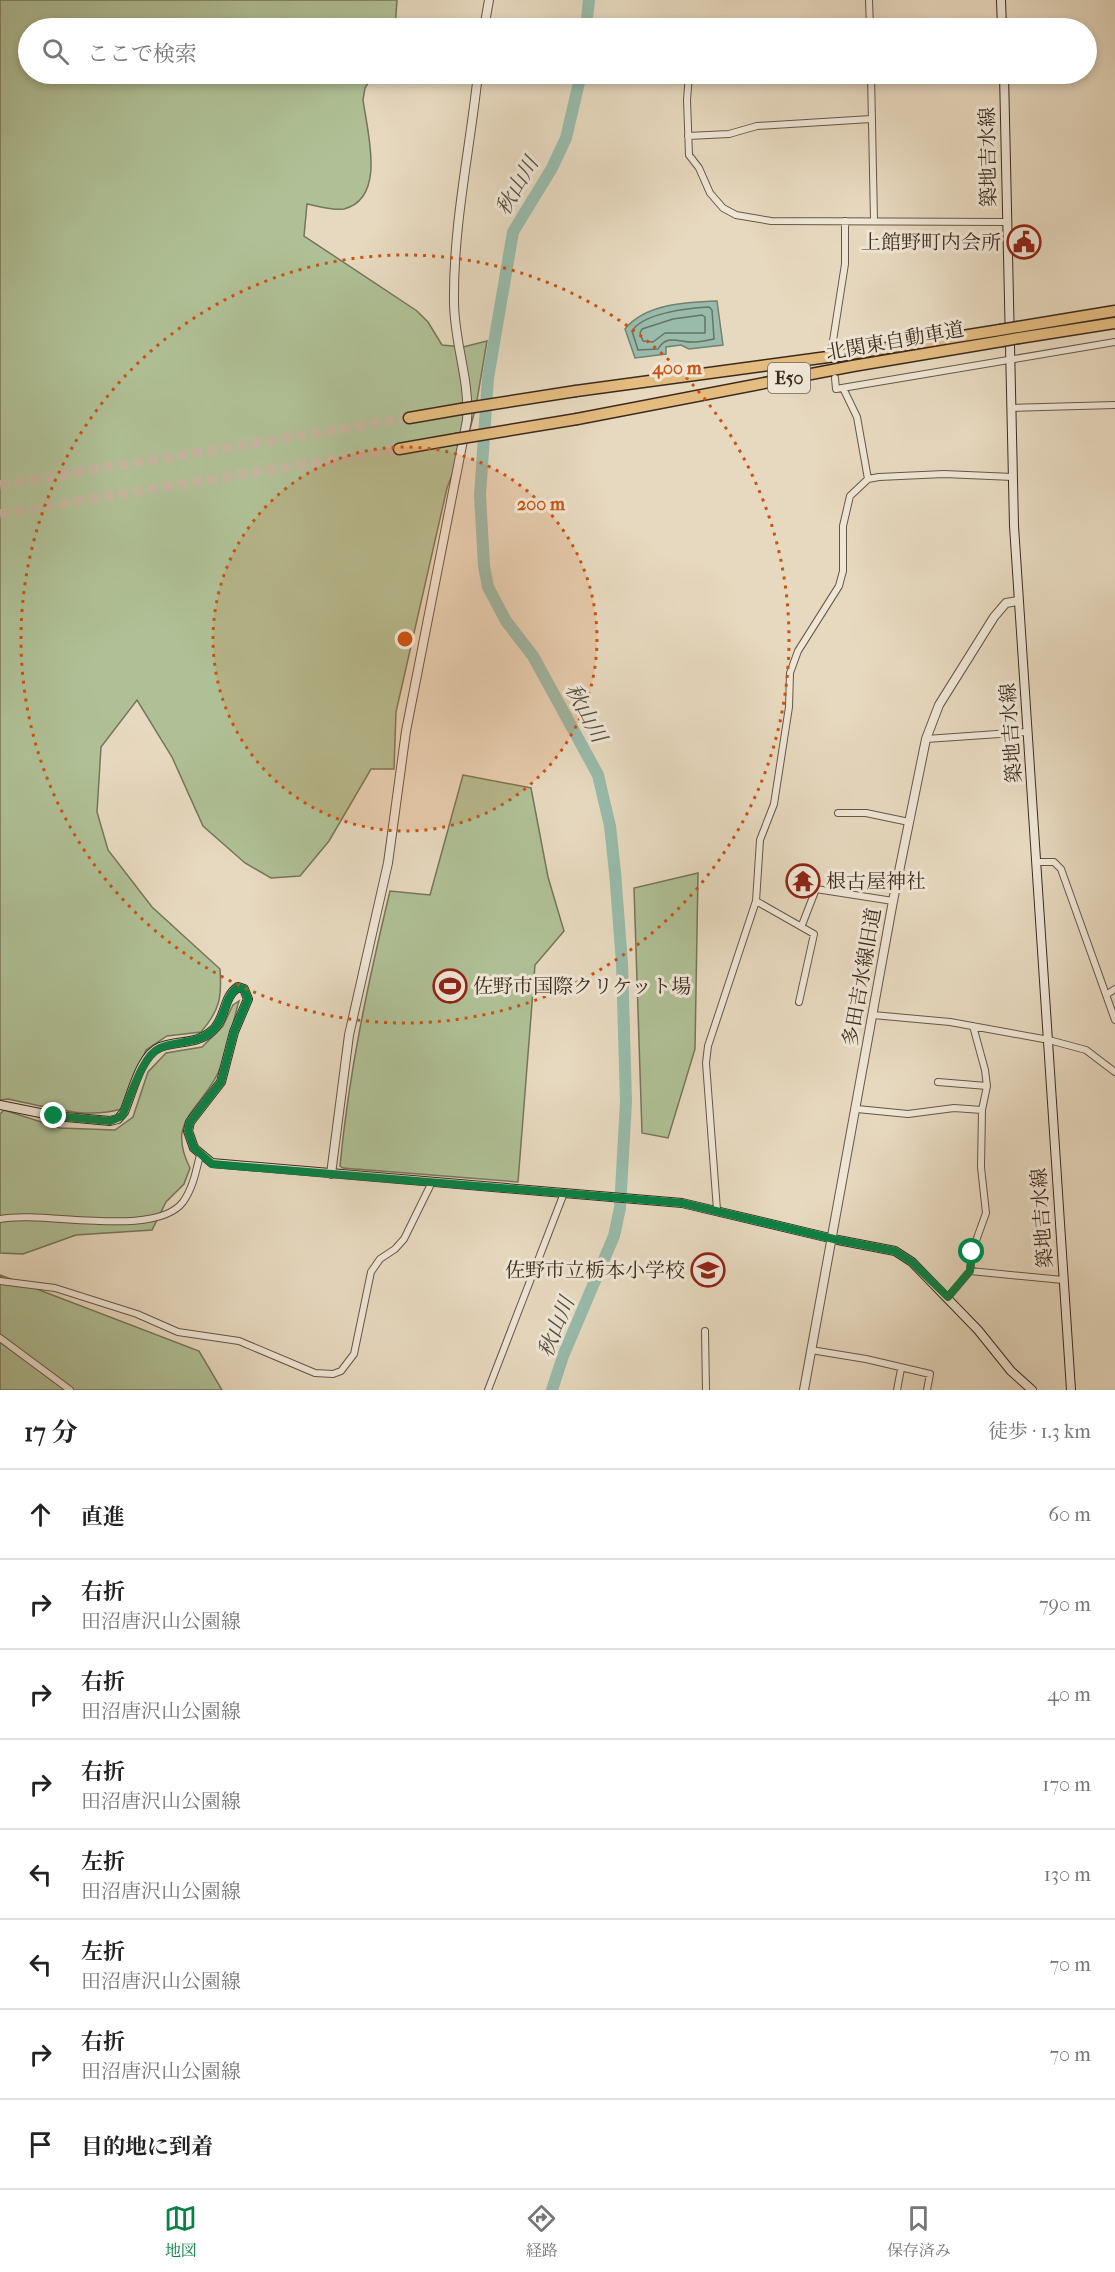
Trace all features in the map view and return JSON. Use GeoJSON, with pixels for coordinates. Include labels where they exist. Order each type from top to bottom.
{"type":"FeatureCollection","features":[{"type":"Feature","properties":{"kind":"highway","name":"北関東自動車道"},"geometry":{"type":"LineString","coordinates":[[1018,333],[1115,311]]}},
{"type":"Feature","properties":{"kind":"highway","name":"北関東自動車道"},"geometry":{"type":"LineString","coordinates":[[409,418],[576,391],[850,354],[1115,322]]}},
{"type":"Feature","properties":{"kind":"highway","name":"北関東自動車道"},"geometry":{"type":"LineString","coordinates":[[399,449],[842,368],[1001,335]]}},
{"type":"Feature","properties":{"kind":"main road"},"geometry":{"type":"LineString","coordinates":[[1002,0],[1002,18]]}},
{"type":"Feature","properties":{"kind":"main road","name":"築地吉水線"},"geometry":{"type":"LineString","coordinates":[[1004,84],[1006,222],[1018,601],[1071,1390]]}},
{"type":"Feature","properties":{"kind":"main road"},"geometry":{"type":"LineString","coordinates":[[0,1105],[54,1116],[110,1121],[118,1119],[122,1116],[149,1056],[160,1047],[189,1042],[208,1034],[220,1021],[228,999],[238,987],[244,989],[248,999],[234,1032],[221,1082],[190,1122],[190,1139],[200,1155],[212,1164],[654,1200],[717,1210],[900,1253],[948,1297],[978,1330],[1005,1366],[1032,1390]]}},
{"type":"Feature","properties":{"kind":"street"},"geometry":{"type":"LineString","coordinates":[[486,18],[489,0]]}},
{"type":"Feature","properties":{"kind":"street"},"geometry":{"type":"LineString","coordinates":[[869,0],[870,18]]}},
{"type":"Feature","properties":{"kind":"street"},"geometry":{"type":"LineString","coordinates":[[331,1174],[349,1035],[388,862],[406,731],[467,420],[467,391],[454,302],[458,233],[479,84]]}},
{"type":"Feature","properties":{"kind":"street"},"geometry":{"type":"LineString","coordinates":[[689,84],[689,154],[699,168],[710,193],[723,208],[736,215],[771,221],[1006,222]]}},
{"type":"Feature","properties":{"kind":"street"},"geometry":{"type":"LineString","coordinates":[[871,84],[874,220]]}},
{"type":"Feature","properties":{"kind":"street"},"geometry":{"type":"LineString","coordinates":[[688,136],[729,134],[757,126],[872,119]]}},
{"type":"Feature","properties":{"kind":"street"},"geometry":{"type":"LineString","coordinates":[[832,347],[845,264],[845,221]]}},
{"type":"Feature","properties":{"kind":"street"},"geometry":{"type":"LineString","coordinates":[[835,378],[836,389],[1115,342]]}},
{"type":"Feature","properties":{"kind":"street"},"geometry":{"type":"LineString","coordinates":[[843,388],[857,417],[868,480]]}},
{"type":"Feature","properties":{"kind":"street"},"geometry":{"type":"LineString","coordinates":[[1011,408],[1115,405]]}},
{"type":"Feature","properties":{"kind":"street"},"geometry":{"type":"LineString","coordinates":[[717,1210],[706,1063],[708,1046],[756,901],[760,840],[774,804],[789,707],[790,673],[798,651],[839,586],[843,571],[844,515],[850,496],[868,480],[944,474],[1013,477]]}},
{"type":"Feature","properties":{"kind":"street","name":"多田吉水線旧道"},"geometry":{"type":"LineString","coordinates":[[804,1390],[857,1109],[893,901],[926,739],[939,705],[994,616],[1006,603],[1018,601]]}},
{"type":"Feature","properties":{"kind":"street"},"geometry":{"type":"LineString","coordinates":[[926,739],[1027,732]]}},
{"type":"Feature","properties":{"kind":"street"},"geometry":{"type":"LineString","coordinates":[[838,813],[866,813],[909,822]]}},
{"type":"Feature","properties":{"kind":"street"},"geometry":{"type":"LineString","coordinates":[[1036,862],[1050,861],[1058,864],[1061,869],[1115,1020]]}},
{"type":"Feature","properties":{"kind":"street"},"geometry":{"type":"LineString","coordinates":[[802,925],[816,889],[893,901]]}},
{"type":"Feature","properties":{"kind":"street"},"geometry":{"type":"LineString","coordinates":[[756,901],[802,925],[814,934],[800,1002]]}},
{"type":"Feature","properties":{"kind":"street"},"geometry":{"type":"LineString","coordinates":[[1106,995],[1115,989]]}},
{"type":"Feature","properties":{"kind":"street"},"geometry":{"type":"LineString","coordinates":[[873,1015],[973,1026],[1047,1040],[1086,1050],[1115,1072]]}},
{"type":"Feature","properties":{"kind":"street"},"geometry":{"type":"LineString","coordinates":[[948,1297],[970,1271],[972,1252],[986,1213],[981,1183],[982,1110],[987,1086],[986,1070],[973,1026]]}},
{"type":"Feature","properties":{"kind":"street"},"geometry":{"type":"LineString","coordinates":[[938,1082],[987,1086]]}},
{"type":"Feature","properties":{"kind":"street"},"geometry":{"type":"LineString","coordinates":[[857,1109],[908,1114],[954,1108],[982,1110]]}},
{"type":"Feature","properties":{"kind":"street"},"geometry":{"type":"LineString","coordinates":[[0,1219],[37,1216],[84,1221],[142,1221],[168,1213],[182,1202],[192,1185],[200,1155]]}},
{"type":"Feature","properties":{"kind":"street"},"geometry":{"type":"LineString","coordinates":[[0,1281],[56,1288],[137,1314],[178,1332],[239,1341],[306,1370],[333,1374],[341,1371],[354,1354],[371,1272],[380,1259],[404,1239],[432,1182]]}},
{"type":"Feature","properties":{"kind":"street"},"geometry":{"type":"LineString","coordinates":[[488,1390],[564,1193]]}},
{"type":"Feature","properties":{"kind":"street"},"geometry":{"type":"LineString","coordinates":[[970,1271],[1063,1281]]}},
{"type":"Feature","properties":{"kind":"street"},"geometry":{"type":"LineString","coordinates":[[705,1331],[706,1390]]}},
{"type":"Feature","properties":{"kind":"street"},"geometry":{"type":"LineString","coordinates":[[0,1338],[70,1390]]}},
{"type":"Feature","properties":{"kind":"street"},"geometry":{"type":"LineString","coordinates":[[812,1350],[866,1359],[930,1374],[927,1390]]}},
{"type":"Feature","properties":{"kind":"street"},"geometry":{"type":"LineString","coordinates":[[897,1390],[901,1369]]}},
{"type":"Feature","properties":{"kind":"shaded area"},"geometry":{"type":"Polygon","coordinates":[[[0,0],[397,0],[396,18],[18,18],[18,84],[368,84],[363,100],[371,162],[366,192],[357,202],[344,209],[307,204],[304,236],[417,311],[428,322],[442,345],[463,347],[487,341],[476,406],[470,429],[447,488],[396,712],[394,769],[371,769],[329,841],[300,876],[271,878],[245,863],[203,826],[172,757],[137,700],[101,747],[97,812],[108,850],[152,907],[220,969],[220,995],[216,1010],[201,1032],[167,1036],[146,1050],[121,1109],[79,1113],[8,1099],[0,1100],[0,0]]]}},
{"type":"Feature","properties":{"kind":"shaded area","name":"佐野市国際クリケット場"},"geometry":{"type":"Polygon","coordinates":[[[463,775],[531,788],[548,877],[564,931],[535,965],[518,1182],[343,1168],[340,1166],[354,1061],[390,891],[430,895],[463,775]]]}},
{"type":"Feature","properties":{"kind":"shaded area"},"geometry":{"type":"Polygon","coordinates":[[[698,873],[695,1049],[668,1138],[642,1133],[634,888],[698,873]]]}},
{"type":"Feature","properties":{"kind":"shaded area"},"geometry":{"type":"Polygon","coordinates":[[[239,1001],[218,1073],[183,1127],[184,1152],[190,1168],[184,1184],[166,1202],[152,1230],[76,1235],[23,1254],[0,1253],[0,1114],[4,1110],[60,1128],[115,1130],[133,1117],[148,1072],[166,1053],[202,1047],[223,1026],[233,1005],[239,1001]]]}},
{"type":"Feature","properties":{"kind":"shaded area"},"geometry":{"type":"Polygon","coordinates":[[[0,1275],[199,1351],[222,1390],[0,1390],[0,1275]]]}},
{"type":"Feature","properties":{"kind":"water"},"geometry":{"type":"Polygon","coordinates":[[[717,301],[723,345],[689,349],[681,345],[666,347],[666,354],[635,358],[625,329],[643,314],[667,306],[717,301]]]}},
{"type":"Feature","properties":{"kind":"waterway","name":"秋山川"},"geometry":{"type":"LineString","coordinates":[[587,18],[589,0]]}},
{"type":"Feature","properties":{"kind":"waterway","name":"秋山川"},"geometry":{"type":"LineString","coordinates":[[552,1390],[563,1356],[614,1236],[620,1208],[626,1102],[622,963],[615,872],[610,826],[598,775],[533,656],[506,621],[488,587],[484,566],[480,495],[488,378],[513,232],[552,168],[566,138],[579,84]]}},
{"type":"Feature","properties":{"kind":"tunnel"},"geometry":{"type":"LineString","coordinates":[[0,485],[409,418]]}},
{"type":"Feature","properties":{"kind":"tunnel"},"geometry":{"type":"LineString","coordinates":[[0,514],[399,449]]}},
{"type":"Feature","properties":{"kind":"place","name":"上館野町内会所"},"geometry":{"type":"Point","coordinates":[1024,242]}},
{"type":"Feature","properties":{"kind":"place","name":"根古屋神社"},"geometry":{"type":"Point","coordinates":[803,881]}},
{"type":"Feature","properties":{"kind":"place","name":"佐野市国際クリケット場"},"geometry":{"type":"Point","coordinates":[450,986]}},
{"type":"Feature","properties":{"kind":"place","name":"佐野市立栃本小学校"},"geometry":{"type":"Point","coordinates":[708,1270]}},
{"type":"Feature","properties":{"kind":"route"},"geometry":{"type":"LineString","coordinates":[[54,1116],[110,1121],[118,1119],[129,1102],[149,1056],[160,1047],[189,1042],[208,1034],[220,1021],[232,991],[238,987],[247,993],[247,1006],[234,1032],[221,1082],[193,1116],[188,1131],[194,1148],[212,1164],[682,1203],[790,1230],[895,1251],[912,1262],[948,1297],[970,1271],[972,1252]]}}]}
